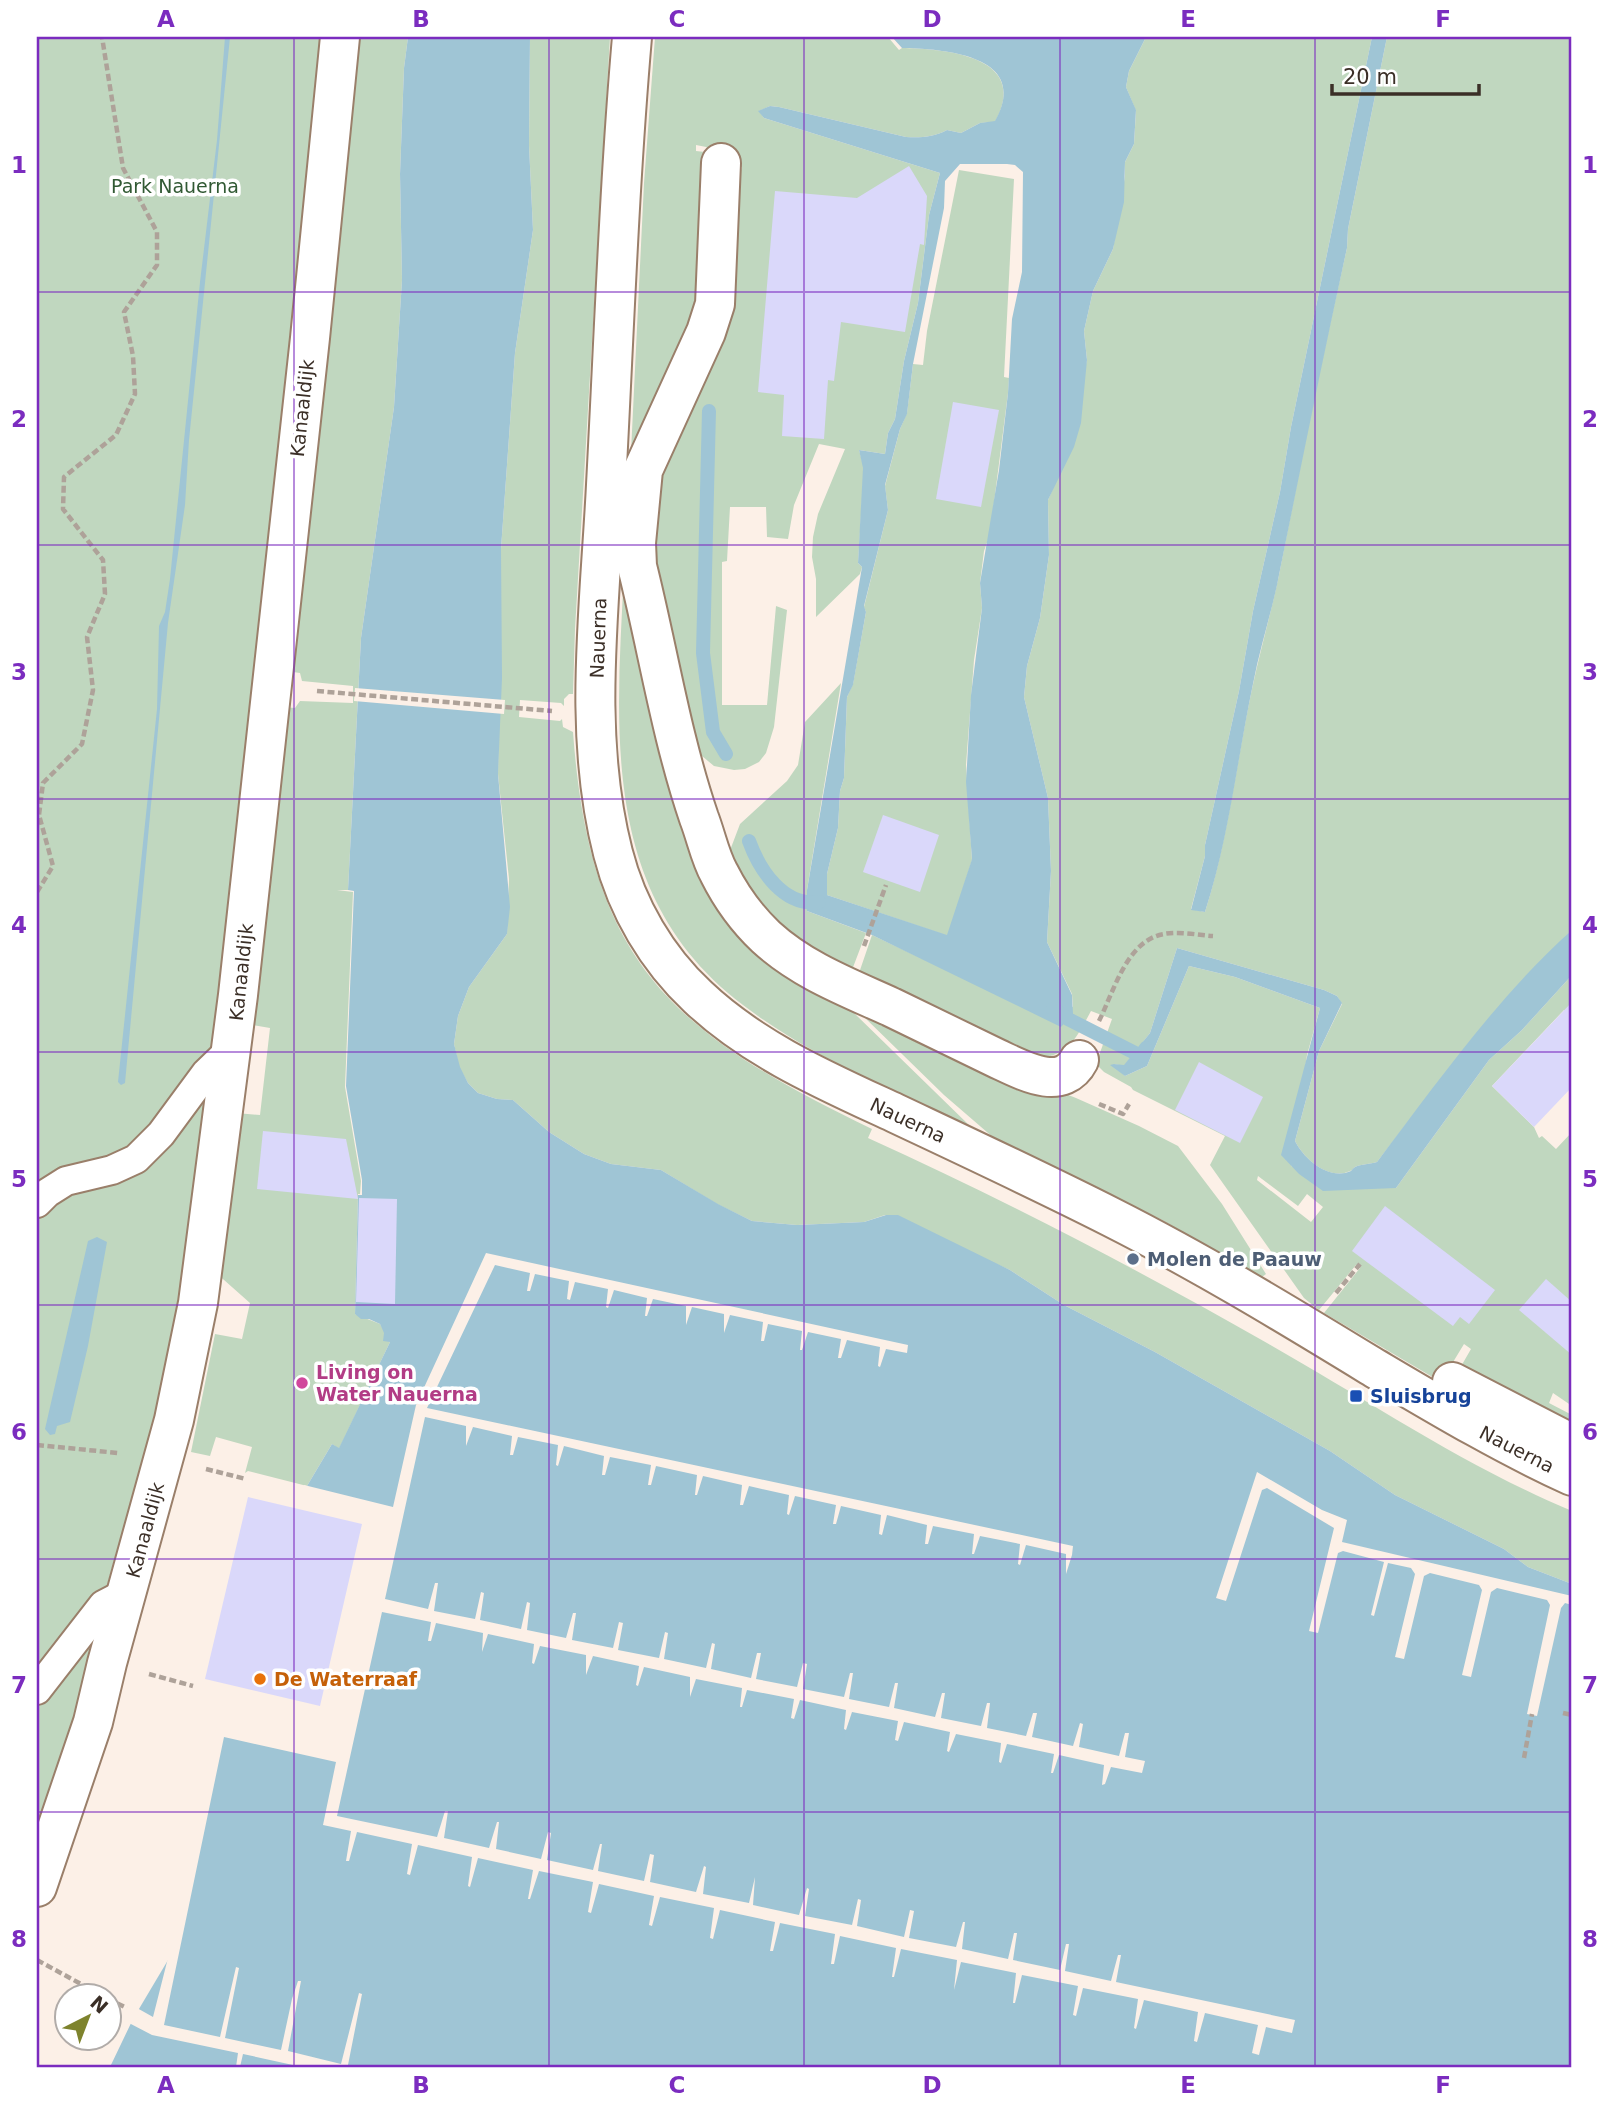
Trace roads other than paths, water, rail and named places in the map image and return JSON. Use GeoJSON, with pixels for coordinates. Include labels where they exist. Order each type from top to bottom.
{"type":"FeatureCollection","features":[{"type":"Feature","properties":{"kind":"street","name":"Kanaaldijk"},"geometry":{"type":"LineString","coordinates":[[37,1886],[93,1723],[164,1458],[196,1314],[232,1048],[306,378],[340,37]]}},
{"type":"Feature","properties":{"kind":"street","name":"Nauerna"},"geometry":{"type":"LineString","coordinates":[[632,37],[621,514],[595,714],[601,794],[614,854],[632,905],[660,954],[687,986],[733,1025],[799,1068],[1170,1247],[1497,1440],[1572,1476]]}},
{"type":"Feature","properties":{"kind":"street","name":"Nauerna"},"geometry":{"type":"LineString","coordinates":[[721,163],[715,304],[706,332],[621,514],[637,566],[675,734],[693,800],[718,871],[741,910],[772,942],[828,979],[1013,1066],[1052,1078],[1064,1077],[1073,1071],[1079,1060]]}},
{"type":"Feature","properties":{"kind":"street","name":"Nauerna"},"geometry":{"type":"LineString","coordinates":[[1572,1444],[1452,1382],[1449,1387],[1572,1451]]}},
{"type":"Feature","properties":{"kind":"lane"},"geometry":{"type":"LineString","coordinates":[[37,1203],[66,1181],[112,1170],[136,1159],[161,1134],[205,1073],[232,1048]]}},
{"type":"Feature","properties":{"kind":"lane"},"geometry":{"type":"LineString","coordinates":[[37,1690],[103,1605],[128,1592]]}},
{"type":"Feature","properties":{"kind":"water"},"geometry":{"type":"Polygon","coordinates":[[[225,37],[230,37],[189,440],[185,505],[168,623],[125,1083],[121,1085],[118,1082],[157,709],[159,626],[165,612],[170,579],[217,140],[225,37]]]}},
{"type":"Feature","properties":{"kind":"water"},"geometry":{"type":"Polygon","coordinates":[[[408,37],[530,37],[529,145],[533,230],[515,353],[501,549],[502,678],[498,774],[510,907],[507,934],[469,987],[458,1016],[454,1044],[460,1067],[468,1083],[478,1093],[497,1099],[513,1100],[549,1132],[584,1154],[611,1164],[661,1170],[752,1221],[797,1225],[864,1222],[886,1215],[898,1215],[1010,1270],[1064,1305],[1155,1352],[1330,1451],[1395,1495],[1504,1549],[1528,1567],[1572,1584],[1572,2067],[110,2067],[117,2052],[122,2052],[122,2042],[133,2019],[171,1955],[210,1770],[307,1486],[332,1444],[339,1448],[390,1342],[383,1341],[384,1333],[380,1324],[361,1319],[355,1314],[358,1195],[362,1195],[362,1180],[346,1086],[354,891],[348,890],[361,638],[394,407],[402,280],[400,174],[404,68],[408,37]]]}},
{"type":"Feature","properties":{"kind":"water"},"geometry":{"type":"Polygon","coordinates":[[[892,37],[1146,37],[1129,71],[1126,87],[1136,110],[1134,144],[1125,162],[1124,202],[1113,249],[1093,291],[1084,331],[1087,360],[1081,423],[1074,447],[1048,500],[1049,555],[1040,618],[1027,666],[1024,697],[1048,798],[1051,871],[1047,942],[1072,995],[1073,1014],[1061,1027],[872,935],[807,911],[807,890],[862,567],[858,563],[863,468],[859,450],[885,454],[888,433],[895,419],[904,361],[918,303],[929,215],[940,173],[764,118],[758,111],[770,106],[779,107],[906,137],[932,136],[947,130],[961,133],[980,123],[995,121],[1003,99],[1002,82],[993,70],[978,60],[960,54],[902,48],[892,37]],[[960,164],[945,181],[944,208],[913,364],[907,414],[900,429],[885,485],[888,510],[864,606],[866,612],[853,685],[847,697],[844,778],[840,791],[838,828],[827,874],[827,895],[947,935],[972,859],[966,782],[971,695],[982,608],[980,583],[999,470],[1008,393],[1012,319],[1022,272],[1023,172],[1015,165],[960,164]]]}},
{"type":"Feature","properties":{"kind":"water"},"geometry":{"type":"Polygon","coordinates":[[[1372,37],[1387,37],[1348,229],[1347,248],[1276,589],[1247,713],[1220,856],[1205,912],[1191,910],[1205,856],[1205,845],[1239,691],[1253,611],[1280,492],[1291,427],[1372,37]]]}},
{"type":"Feature","properties":{"kind":"water"},"geometry":{"type":"Polygon","coordinates":[[[1572,930],[1572,975],[1522,1030],[1489,1060],[1396,1188],[1323,1191],[1299,1174],[1281,1155],[1320,1008],[1235,977],[1189,966],[1147,1066],[1125,1076],[1110,1065],[1124,1065],[1150,1033],[1177,948],[1324,990],[1337,996],[1342,1003],[1319,1051],[1295,1141],[1304,1155],[1326,1171],[1351,1171],[1354,1167],[1377,1162],[1494,1011],[1545,955],[1572,930]]]}},
{"type":"Feature","properties":{"kind":"water"},"geometry":{"type":"Polygon","coordinates":[[[97,1237],[107,1242],[88,1346],[70,1422],[57,1426],[55,1434],[50,1435],[45,1429],[88,1241],[97,1237]]]}},
{"type":"Feature","properties":{"kind":"waterway"},"geometry":{"type":"LineString","coordinates":[[709,411],[703,653],[713,732],[726,754]]}},
{"type":"Feature","properties":{"kind":"waterway"},"geometry":{"type":"LineString","coordinates":[[749,841],[767,875],[784,893],[806,902],[819,902]]}},
{"type":"Feature","properties":{"kind":"waterway"},"geometry":{"type":"LineString","coordinates":[[1053,1009],[1141,1056],[1146,1048]]}},
{"type":"Feature","properties":{"kind":"place","name":"Molen de Paauw"},"geometry":{"type":"Point","coordinates":[1133,1259]}},
{"type":"Feature","properties":{"kind":"place","name":"Living on Water Nauerna"},"geometry":{"type":"Point","coordinates":[302,1383]}},
{"type":"Feature","properties":{"kind":"place","name":"Sluisbrug"},"geometry":{"type":"Point","coordinates":[1356,1396]}},
{"type":"Feature","properties":{"kind":"place","name":"De Waterraaf"},"geometry":{"type":"Point","coordinates":[260,1679]}},
{"type":"Feature","properties":{"kind":"park label","name":"Park Nauerna"},"geometry":{"type":"Point","coordinates":[175,186]}}]}
